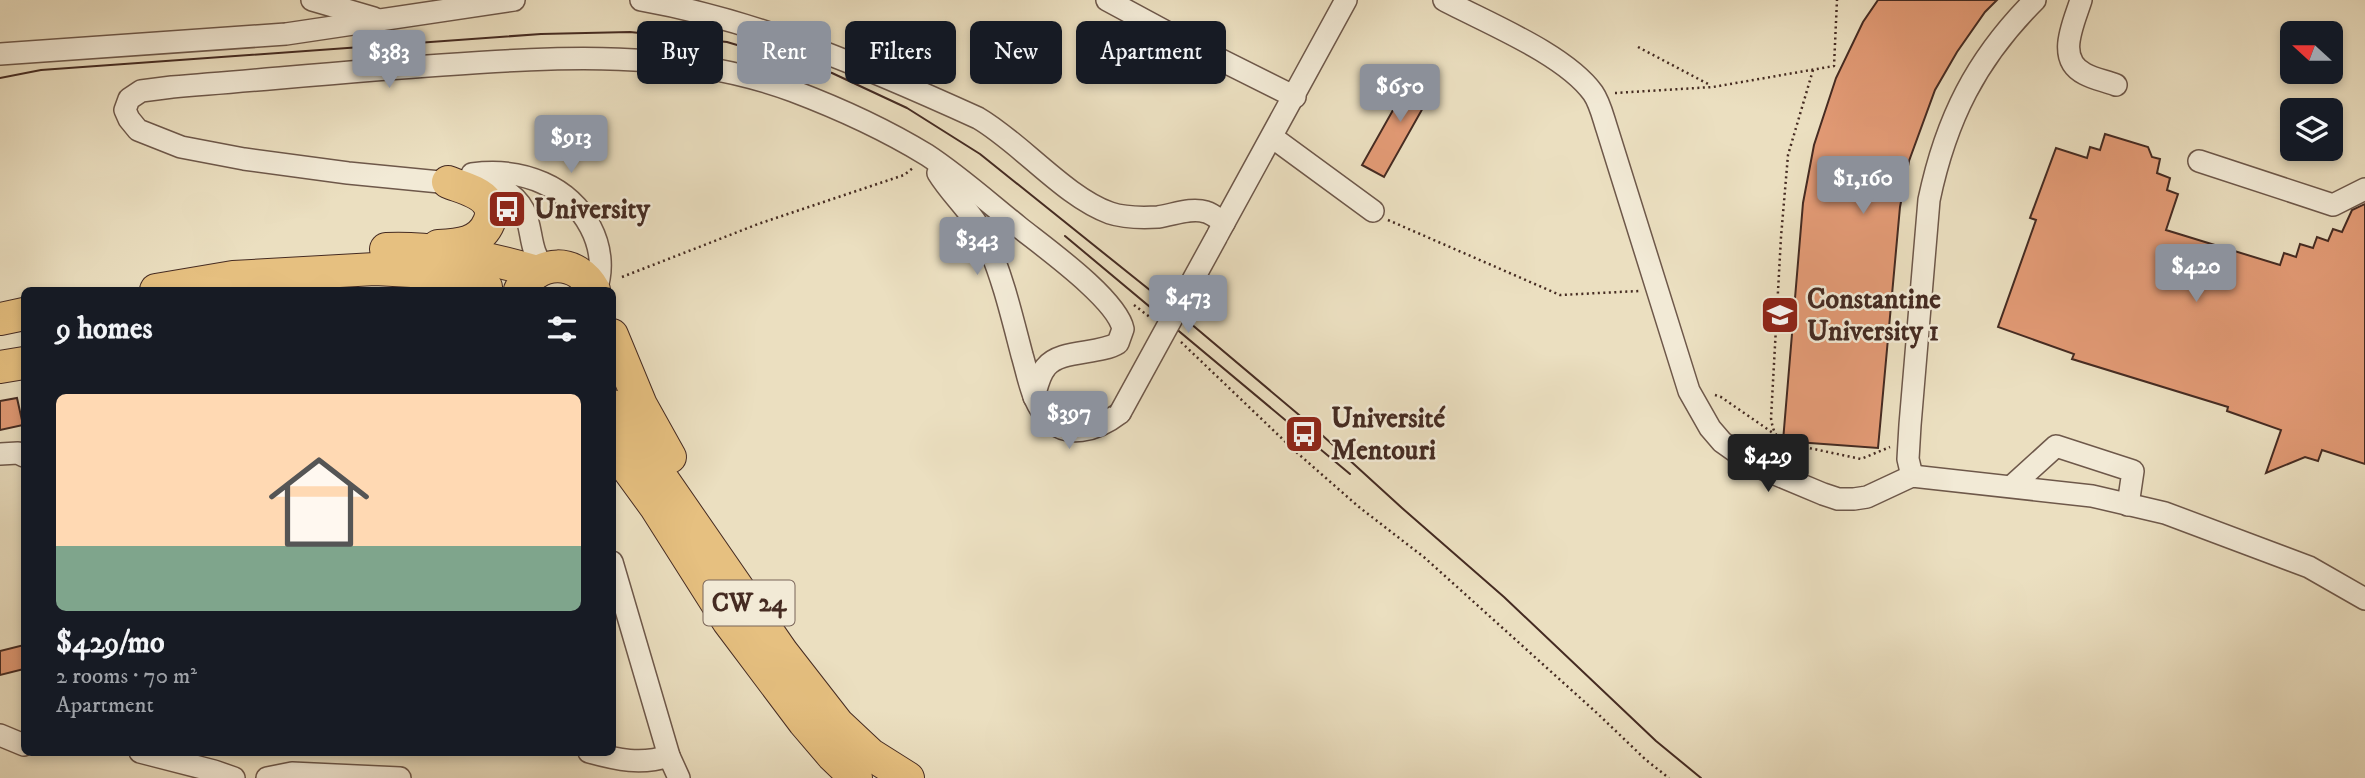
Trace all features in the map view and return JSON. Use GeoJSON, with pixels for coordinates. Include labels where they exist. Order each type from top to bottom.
{"type":"FeatureCollection","features":[{"type":"Feature","properties":{"kind":"highway"},"geometry":{"type":"LineString","coordinates":[[447,183],[477,194],[486,200],[491,208],[507,195]]}},
{"type":"Feature","properties":{"kind":"highway"},"geometry":{"type":"LineString","coordinates":[[233,277],[271,262],[351,250],[458,245],[471,242],[481,235],[507,195]]}},
{"type":"Feature","properties":{"kind":"highway"},"geometry":{"type":"LineString","coordinates":[[397,249],[490,260],[534,277],[557,266],[569,268],[580,273],[592,287]]}},
{"type":"Feature","properties":{"kind":"highway"},"geometry":{"type":"LineString","coordinates":[[174,287],[233,277],[375,269],[412,271],[469,281],[486,287]]}},
{"type":"Feature","properties":{"kind":"highway"},"geometry":{"type":"LineString","coordinates":[[0,318],[21,314]]}},
{"type":"Feature","properties":{"kind":"highway","name":"CW 24"},"geometry":{"type":"LineString","coordinates":[[616,345],[641,405],[672,460],[807,659],[838,724]]}},
{"type":"Feature","properties":{"kind":"highway"},"geometry":{"type":"LineString","coordinates":[[0,367],[21,364]]}},
{"type":"Feature","properties":{"kind":"highway","name":"CW 24"},"geometry":{"type":"LineString","coordinates":[[616,411],[782,652],[838,724],[870,754],[908,778]]}},
{"type":"Feature","properties":{"kind":"highway","name":"CW 24"},"geometry":{"type":"LineString","coordinates":[[616,452],[655,506],[728,621],[804,722],[856,778]]}},
{"type":"Feature","properties":{"kind":"street"},"geometry":{"type":"LineString","coordinates":[[312,0],[383,21]]}},
{"type":"Feature","properties":{"kind":"street"},"geometry":{"type":"LineString","coordinates":[[0,54],[286,34],[514,0]]}},
{"type":"Feature","properties":{"kind":"street"},"geometry":{"type":"LineString","coordinates":[[641,0],[715,16],[791,39],[978,118],[1002,133],[1074,191],[1108,212],[1129,218],[1205,211],[1221,230]]}},
{"type":"Feature","properties":{"kind":"street"},"geometry":{"type":"LineString","coordinates":[[1107,0],[1295,97]]}},
{"type":"Feature","properties":{"kind":"street"},"geometry":{"type":"LineString","coordinates":[[927,156],[987,241],[1034,397],[1045,416],[1070,430],[1090,430],[1107,423],[1120,413],[1346,0]]}},
{"type":"Feature","properties":{"kind":"street"},"geometry":{"type":"LineString","coordinates":[[1445,0],[1565,65],[1594,94],[1688,387],[1710,428],[1722,442],[1756,466],[1838,499],[1867,497],[1912,476],[2092,496],[2165,513],[2309,567],[2365,599]]}},
{"type":"Feature","properties":{"kind":"street"},"geometry":{"type":"LineString","coordinates":[[1912,476],[1908,459],[1909,439],[1929,200],[1940,153],[1966,90],[1987,54],[2035,0]]}},
{"type":"Feature","properties":{"kind":"street"},"geometry":{"type":"LineString","coordinates":[[2081,0],[2069,37],[2068,54],[2073,66],[2084,74],[2116,85]]}},
{"type":"Feature","properties":{"kind":"street"},"geometry":{"type":"LineString","coordinates":[[534,277],[537,261],[529,222],[523,210],[479,173],[466,174],[447,183],[244,159],[181,147],[138,130],[125,110],[129,99],[141,91],[172,87],[556,58],[617,59],[696,67],[791,90],[883,132],[927,156],[1079,276],[1110,305],[1120,318],[1123,329],[1118,343],[1108,348],[1052,361],[1044,369],[1034,397]]}},
{"type":"Feature","properties":{"kind":"street"},"geometry":{"type":"LineString","coordinates":[[1272,137],[1373,211]]}},
{"type":"Feature","properties":{"kind":"street"},"geometry":{"type":"LineString","coordinates":[[2199,161],[2333,205],[2365,189]]}},
{"type":"Feature","properties":{"kind":"street"},"geometry":{"type":"LineString","coordinates":[[507,195],[541,182],[557,190],[580,212],[598,243],[601,256],[602,268],[596,287]]}},
{"type":"Feature","properties":{"kind":"street"},"geometry":{"type":"LineString","coordinates":[[2012,486],[2056,446],[2133,471],[2128,505]]}},
{"type":"Feature","properties":{"kind":"street"},"geometry":{"type":"LineString","coordinates":[[0,454],[21,454]]}},
{"type":"Feature","properties":{"kind":"street"},"geometry":{"type":"LineString","coordinates":[[616,576],[669,756],[679,778]]}},
{"type":"Feature","properties":{"kind":"street"},"geometry":{"type":"LineString","coordinates":[[0,735],[21,744]]}},
{"type":"Feature","properties":{"kind":"street"},"geometry":{"type":"LineString","coordinates":[[156,756],[234,778]]}},
{"type":"Feature","properties":{"kind":"street"},"geometry":{"type":"LineString","coordinates":[[608,756],[636,762],[669,756]]}},
{"type":"Feature","properties":{"kind":"street"},"geometry":{"type":"LineString","coordinates":[[267,778],[292,773],[400,778]]}},
{"type":"Feature","properties":{"kind":"path"},"geometry":{"type":"LineString","coordinates":[[1594,94],[1713,87],[1834,66],[1837,0]]}},
{"type":"Feature","properties":{"kind":"path"},"geometry":{"type":"LineString","coordinates":[[1638,47],[1713,87]]}},
{"type":"Feature","properties":{"kind":"path"},"geometry":{"type":"LineString","coordinates":[[1773,433],[1771,418],[1779,265],[1788,155],[1813,70]]}},
{"type":"Feature","properties":{"kind":"path"},"geometry":{"type":"LineString","coordinates":[[622,276],[758,224],[904,175],[927,156]]}},
{"type":"Feature","properties":{"kind":"path"},"geometry":{"type":"LineString","coordinates":[[1373,211],[1560,295],[1656,290]]}},
{"type":"Feature","properties":{"kind":"path"},"geometry":{"type":"LineString","coordinates":[[1131,303],[1152,319]]}},
{"type":"Feature","properties":{"kind":"path"},"geometry":{"type":"LineString","coordinates":[[1173,335],[1295,452],[1359,507],[1425,558],[1668,778]]}},
{"type":"Feature","properties":{"kind":"path"},"geometry":{"type":"LineString","coordinates":[[1688,387],[1721,397],[1783,442],[1790,444],[1861,459],[1909,439]]}},
{"type":"Feature","properties":{"kind":"building"},"geometry":{"type":"Polygon","coordinates":[[[1878,0],[1997,0],[1985,12],[1957,52],[1935,90],[1909,161],[1900,207],[1878,448],[1783,441],[1803,203],[1814,145],[1836,78],[1863,22],[1878,0]]]}},
{"type":"Feature","properties":{"kind":"building"},"geometry":{"type":"Polygon","coordinates":[[[1415,71],[1437,83],[1384,177],[1362,165],[1415,71]]]}},
{"type":"Feature","properties":{"kind":"building"},"geometry":{"type":"Polygon","coordinates":[[[2105,134],[2148,147],[2152,157],[2160,159],[2157,173],[2170,178],[2167,190],[2178,194],[2166,230],[2280,265],[2284,253],[2296,257],[2300,244],[2313,248],[2317,237],[2328,241],[2333,229],[2342,232],[2352,210],[2365,204],[2365,464],[2322,450],[2318,461],[2305,457],[2266,473],[2281,430],[2227,411],[2228,407],[2072,359],[2074,354],[1998,327],[2036,220],[2030,218],[2056,148],[2087,158],[2090,147],[2100,150],[2105,134]]]}},
{"type":"Feature","properties":{"kind":"building"},"geometry":{"type":"Polygon","coordinates":[[[17,398],[21,425],[0,430],[0,401],[17,398]]]}},
{"type":"Feature","properties":{"kind":"building"},"geometry":{"type":"Polygon","coordinates":[[[21,646],[21,670],[0,675],[0,651],[21,646]]]}},
{"type":"Feature","properties":{"kind":"tram line"},"geometry":{"type":"LineString","coordinates":[[0,78],[41,70],[541,34],[630,32],[727,42],[832,73],[907,108],[980,154],[1171,307],[1311,425],[1504,597],[1656,741],[1701,778]]}},
{"type":"Feature","properties":{"kind":"tram line"},"geometry":{"type":"LineString","coordinates":[[1065,236],[1350,474]]}},
{"type":"Feature","properties":{"kind":"place","name":"University"},"geometry":{"type":"Point","coordinates":[507,209]}},
{"type":"Feature","properties":{"kind":"place","name":"Constantine University 1"},"geometry":{"type":"Point","coordinates":[1780,315]}},
{"type":"Feature","properties":{"kind":"place","name":"Université Mentouri"},"geometry":{"type":"Point","coordinates":[1304,434]}}]}
